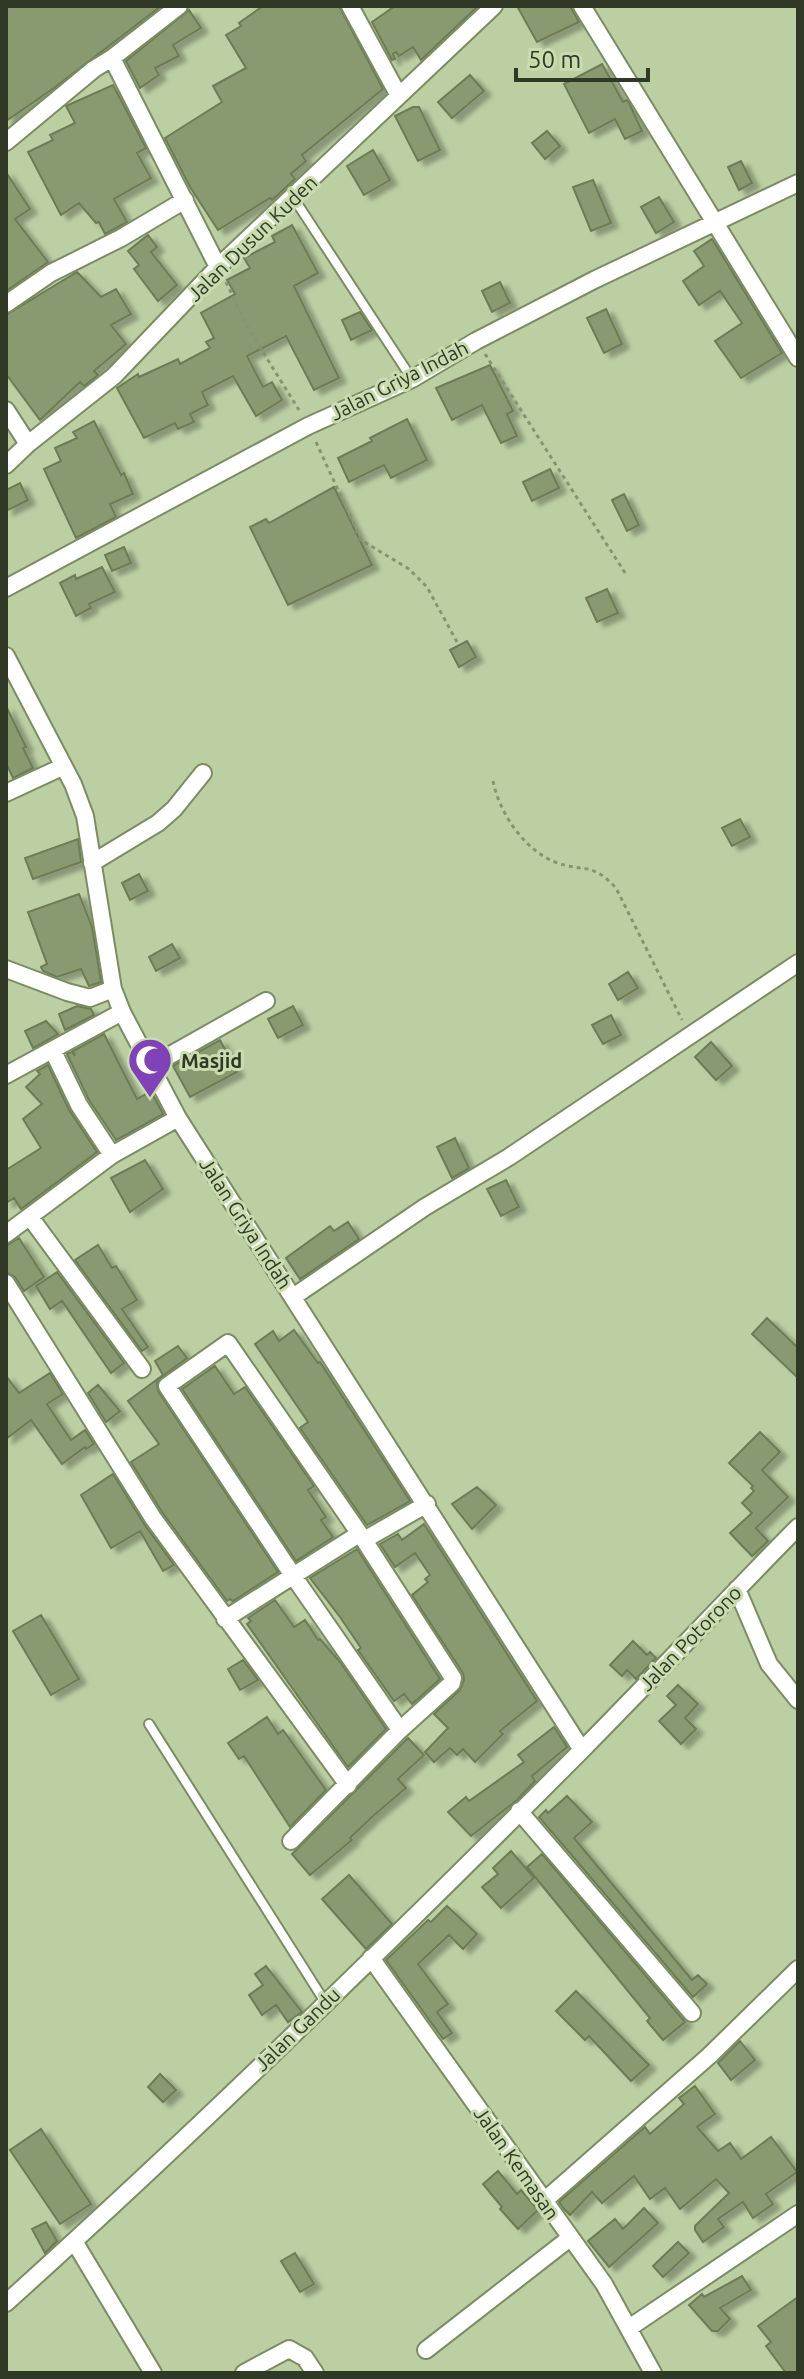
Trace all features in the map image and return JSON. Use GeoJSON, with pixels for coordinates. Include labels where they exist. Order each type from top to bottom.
{"type":"FeatureCollection","features":[{"type":"Feature","properties":{"kind":"street"},"geometry":{"type":"LineString","coordinates":[[6,142],[94,69],[179,6]]}},
{"type":"Feature","properties":{"kind":"street"},"geometry":{"type":"LineString","coordinates":[[350,6],[399,96]]}},
{"type":"Feature","properties":{"kind":"street","name":"Jalan Dusun Kuden"},"geometry":{"type":"LineString","coordinates":[[6,465],[114,376],[218,267],[494,6]]}},
{"type":"Feature","properties":{"kind":"street"},"geometry":{"type":"LineString","coordinates":[[582,6],[798,358]]}},
{"type":"Feature","properties":{"kind":"street"},"geometry":{"type":"LineString","coordinates":[[112,58],[218,267]]}},
{"type":"Feature","properties":{"kind":"street","name":"Jalan Griya Indah"},"geometry":{"type":"LineString","coordinates":[[6,588],[308,426],[412,379],[476,341],[594,280],[798,183]]}},
{"type":"Feature","properties":{"kind":"street"},"geometry":{"type":"LineString","coordinates":[[6,304],[51,273],[121,238],[185,200]]}},
{"type":"Feature","properties":{"kind":"street"},"geometry":{"type":"LineString","coordinates":[[6,410],[28,444]]}},
{"type":"Feature","properties":{"kind":"street","name":"Jalan Griya Indah"},"geometry":{"type":"LineString","coordinates":[[6,656],[73,784],[85,816],[113,989],[122,1012],[178,1118],[582,1750]]}},
{"type":"Feature","properties":{"kind":"street"},"geometry":{"type":"LineString","coordinates":[[6,793],[62,767]]}},
{"type":"Feature","properties":{"kind":"street"},"geometry":{"type":"LineString","coordinates":[[92,863],[158,823],[174,809],[203,773]]}},
{"type":"Feature","properties":{"kind":"street"},"geometry":{"type":"LineString","coordinates":[[293,1297],[798,963]]}},
{"type":"Feature","properties":{"kind":"street"},"geometry":{"type":"LineString","coordinates":[[6,969],[90,998],[113,989]]}},
{"type":"Feature","properties":{"kind":"street"},"geometry":{"type":"LineString","coordinates":[[151,1066],[266,1001]]}},
{"type":"Feature","properties":{"kind":"street"},"geometry":{"type":"LineString","coordinates":[[6,1075],[122,1012]]}},
{"type":"Feature","properties":{"kind":"street"},"geometry":{"type":"LineString","coordinates":[[53,1051],[79,1105],[112,1155]]}},
{"type":"Feature","properties":{"kind":"street"},"geometry":{"type":"LineString","coordinates":[[6,1234],[112,1155],[178,1118]]}},
{"type":"Feature","properties":{"kind":"street"},"geometry":{"type":"LineString","coordinates":[[30,1217],[142,1369]]}},
{"type":"Feature","properties":{"kind":"street"},"geometry":{"type":"LineString","coordinates":[[6,1283],[153,1518],[348,1785]]}},
{"type":"Feature","properties":{"kind":"street"},"geometry":{"type":"LineString","coordinates":[[291,1841],[400,1730],[452,1683],[453,1678],[362,1537],[228,1343],[167,1386],[400,1730]]}},
{"type":"Feature","properties":{"kind":"street"},"geometry":{"type":"LineString","coordinates":[[225,1619],[362,1537],[427,1504]]}},
{"type":"Feature","properties":{"kind":"street","name":"Jalan Potorono"},"geometry":{"type":"LineString","coordinates":[[582,1750],[797,1531]]}},
{"type":"Feature","properties":{"kind":"street"},"geometry":{"type":"LineString","coordinates":[[737,1589],[769,1664],[798,1700]]}},
{"type":"Feature","properties":{"kind":"street","name":"Jalan Gandu"},"geometry":{"type":"LineString","coordinates":[[6,2303],[371,1958],[582,1750]]}},
{"type":"Feature","properties":{"kind":"street"},"geometry":{"type":"LineString","coordinates":[[519,1811],[692,2013]]}},
{"type":"Feature","properties":{"kind":"street","name":"Jalan Kemasan"},"geometry":{"type":"LineString","coordinates":[[371,1958],[604,2284],[653,2373]]}},
{"type":"Feature","properties":{"kind":"street"},"geometry":{"type":"LineString","coordinates":[[544,2201],[709,2056],[798,1969]]}},
{"type":"Feature","properties":{"kind":"street"},"geometry":{"type":"LineString","coordinates":[[629,2328],[798,2214]]}},
{"type":"Feature","properties":{"kind":"street"},"geometry":{"type":"LineString","coordinates":[[426,2350],[570,2238]]}},
{"type":"Feature","properties":{"kind":"street"},"geometry":{"type":"LineString","coordinates":[[74,2241],[153,2373]]}},
{"type":"Feature","properties":{"kind":"street"},"geometry":{"type":"LineString","coordinates":[[244,2373],[289,2349],[300,2353],[315,2373]]}},
{"type":"Feature","properties":{"kind":"lane"},"geometry":{"type":"LineString","coordinates":[[293,197],[412,379]]}},
{"type":"Feature","properties":{"kind":"lane"},"geometry":{"type":"LineString","coordinates":[[149,1724],[325,2002]]}},
{"type":"Feature","properties":{"kind":"path"},"geometry":{"type":"LineString","coordinates":[[218,267],[248,328],[308,426],[361,540],[409,569],[427,587],[457,642]]}},
{"type":"Feature","properties":{"kind":"path"},"geometry":{"type":"LineString","coordinates":[[476,341],[627,576]]}},
{"type":"Feature","properties":{"kind":"path"},"geometry":{"type":"LineString","coordinates":[[493,781],[497,802],[532,846],[554,861],[601,873],[616,888],[689,1034]]}},
{"type":"Feature","properties":{"kind":"building"},"geometry":{"type":"Polygon","coordinates":[[[6,6],[161,6],[6,121],[6,6]]]}},
{"type":"Feature","properties":{"kind":"building"},"geometry":{"type":"Polygon","coordinates":[[[263,6],[339,6],[383,89],[302,155],[306,161],[291,174],[295,179],[272,200],[270,198],[218,230],[190,187],[165,138],[222,102],[213,86],[246,68],[226,35],[263,6]]]}},
{"type":"Feature","properties":{"kind":"building"},"geometry":{"type":"Polygon","coordinates":[[[395,6],[478,6],[421,60],[413,47],[399,56],[396,52],[392,60],[372,22],[395,6]]]}},
{"type":"Feature","properties":{"kind":"building"},"geometry":{"type":"Polygon","coordinates":[[[517,6],[570,6],[579,22],[537,42],[517,6]]]}},
{"type":"Feature","properties":{"kind":"building"},"geometry":{"type":"Polygon","coordinates":[[[189,10],[201,28],[173,45],[179,56],[155,68],[159,75],[140,88],[126,61],[189,10]]]}},
{"type":"Feature","properties":{"kind":"building"},"geometry":{"type":"Polygon","coordinates":[[[602,64],[623,102],[627,100],[629,103],[642,131],[625,139],[615,119],[589,133],[564,84],[602,64]]]}},
{"type":"Feature","properties":{"kind":"building"},"geometry":{"type":"Polygon","coordinates":[[[470,75],[484,91],[452,118],[438,102],[470,75]]]}},
{"type":"Feature","properties":{"kind":"building"},"geometry":{"type":"Polygon","coordinates":[[[113,85],[146,148],[137,153],[151,178],[114,199],[127,222],[105,234],[99,222],[96,223],[79,203],[61,215],[28,152],[53,140],[50,135],[75,123],[66,106],[113,85]]]}},
{"type":"Feature","properties":{"kind":"building"},"geometry":{"type":"Polygon","coordinates":[[[419,107],[440,150],[418,161],[395,116],[419,107]]]}},
{"type":"Feature","properties":{"kind":"building"},"geometry":{"type":"Polygon","coordinates":[[[547,131],[560,146],[545,159],[532,143],[547,131]]]}},
{"type":"Feature","properties":{"kind":"building"},"geometry":{"type":"Polygon","coordinates":[[[373,150],[390,180],[364,195],[347,166],[373,150]]]}},
{"type":"Feature","properties":{"kind":"building"},"geometry":{"type":"Polygon","coordinates":[[[741,161],[752,183],[739,190],[728,167],[741,161]]]}},
{"type":"Feature","properties":{"kind":"building"},"geometry":{"type":"Polygon","coordinates":[[[6,172],[30,209],[15,219],[48,262],[6,291],[6,172]]]}},
{"type":"Feature","properties":{"kind":"building"},"geometry":{"type":"Polygon","coordinates":[[[593,180],[611,223],[591,231],[573,187],[593,180]]]}},
{"type":"Feature","properties":{"kind":"building"},"geometry":{"type":"Polygon","coordinates":[[[659,197],[674,222],[656,233],[641,207],[659,197]]]}},
{"type":"Feature","properties":{"kind":"building"},"geometry":{"type":"Polygon","coordinates":[[[292,225],[318,273],[294,286],[339,378],[314,390],[286,336],[247,356],[263,387],[272,382],[282,400],[256,416],[233,376],[202,392],[208,405],[190,414],[194,422],[178,429],[175,423],[144,438],[117,388],[138,374],[139,377],[178,359],[180,364],[210,348],[206,342],[214,338],[201,313],[235,294],[227,280],[250,268],[244,258],[275,242],[272,236],[292,225]]]}},
{"type":"Feature","properties":{"kind":"building"},"geometry":{"type":"Polygon","coordinates":[[[148,235],[157,247],[151,252],[177,285],[158,301],[134,269],[139,265],[128,251],[148,235]]]}},
{"type":"Feature","properties":{"kind":"building"},"geometry":{"type":"Polygon","coordinates":[[[712,239],[782,353],[741,378],[715,341],[742,323],[720,291],[699,305],[683,281],[704,266],[694,251],[712,239]]]}},
{"type":"Feature","properties":{"kind":"building"},"geometry":{"type":"Polygon","coordinates":[[[77,272],[101,297],[116,289],[131,314],[111,325],[126,344],[94,371],[98,375],[84,386],[80,382],[40,420],[6,374],[6,315],[77,272]]]}},
{"type":"Feature","properties":{"kind":"building"},"geometry":{"type":"Polygon","coordinates":[[[500,282],[510,303],[492,312],[482,291],[500,282]]]}},
{"type":"Feature","properties":{"kind":"building"},"geometry":{"type":"Polygon","coordinates":[[[606,309],[622,344],[604,353],[587,318],[606,309]]]}},
{"type":"Feature","properties":{"kind":"building"},"geometry":{"type":"Polygon","coordinates":[[[360,312],[372,330],[351,340],[342,320],[360,312]]]}},
{"type":"Feature","properties":{"kind":"building"},"geometry":{"type":"Polygon","coordinates":[[[490,365],[513,411],[507,414],[517,436],[501,443],[482,405],[452,420],[436,388],[490,365]]]}},
{"type":"Feature","properties":{"kind":"building"},"geometry":{"type":"Polygon","coordinates":[[[407,419],[427,460],[391,478],[384,465],[349,482],[338,458],[407,419]]]}},
{"type":"Feature","properties":{"kind":"building"},"geometry":{"type":"Polygon","coordinates":[[[94,421],[133,494],[110,504],[116,517],[76,538],[44,469],[61,461],[55,448],[77,438],[73,432],[94,421]]]}},
{"type":"Feature","properties":{"kind":"building"},"geometry":{"type":"Polygon","coordinates":[[[550,469],[559,488],[532,501],[523,482],[550,469]]]}},
{"type":"Feature","properties":{"kind":"building"},"geometry":{"type":"Polygon","coordinates":[[[20,483],[28,500],[6,511],[6,490],[20,483]]]}},
{"type":"Feature","properties":{"kind":"building"},"geometry":{"type":"Polygon","coordinates":[[[334,487],[372,565],[288,605],[250,527],[266,519],[269,523],[334,487]]]}},
{"type":"Feature","properties":{"kind":"building"},"geometry":{"type":"Polygon","coordinates":[[[624,494],[639,525],[627,531],[612,500],[624,494]]]}},
{"type":"Feature","properties":{"kind":"building"},"geometry":{"type":"Polygon","coordinates":[[[124,547],[131,563],[112,571],[105,555],[124,547]]]}},
{"type":"Feature","properties":{"kind":"building"},"geometry":{"type":"Polygon","coordinates":[[[102,567],[115,592],[89,604],[91,608],[76,616],[60,583],[102,567]]]}},
{"type":"Feature","properties":{"kind":"building"},"geometry":{"type":"Polygon","coordinates":[[[607,589],[618,613],[597,622],[586,598],[607,589]]]}},
{"type":"Feature","properties":{"kind":"building"},"geometry":{"type":"Polygon","coordinates":[[[467,641],[476,657],[459,667],[450,650],[467,641]]]}},
{"type":"Feature","properties":{"kind":"building"},"geometry":{"type":"Polygon","coordinates":[[[6,706],[33,768],[13,778],[6,763],[6,706]]]}},
{"type":"Feature","properties":{"kind":"building"},"geometry":{"type":"Polygon","coordinates":[[[740,819],[750,837],[732,846],[722,828],[740,819]]]}},
{"type":"Feature","properties":{"kind":"building"},"geometry":{"type":"Polygon","coordinates":[[[78,839],[81,862],[33,879],[25,858],[78,839]]]}},
{"type":"Feature","properties":{"kind":"building"},"geometry":{"type":"Polygon","coordinates":[[[139,874],[148,891],[130,900],[122,883],[139,874]]]}},
{"type":"Feature","properties":{"kind":"building"},"geometry":{"type":"Polygon","coordinates":[[[79,894],[92,927],[101,982],[89,986],[81,969],[57,977],[43,971],[41,967],[47,964],[28,912],[79,894]]]}},
{"type":"Feature","properties":{"kind":"building"},"geometry":{"type":"Polygon","coordinates":[[[172,944],[180,958],[156,971],[149,957],[172,944]]]}},
{"type":"Feature","properties":{"kind":"building"},"geometry":{"type":"Polygon","coordinates":[[[628,972],[638,988],[618,1000],[609,984],[628,972]]]}},
{"type":"Feature","properties":{"kind":"building"},"geometry":{"type":"Polygon","coordinates":[[[77,1006],[91,1009],[94,1015],[65,1030],[59,1014],[77,1006]]]}},
{"type":"Feature","properties":{"kind":"building"},"geometry":{"type":"Polygon","coordinates":[[[293,1006],[303,1025],[278,1038],[268,1019],[293,1006]]]}},
{"type":"Feature","properties":{"kind":"building"},"geometry":{"type":"Polygon","coordinates":[[[611,1015],[621,1035],[603,1044],[592,1025],[611,1015]]]}},
{"type":"Feature","properties":{"kind":"building"},"geometry":{"type":"Polygon","coordinates":[[[46,1021],[58,1034],[33,1048],[25,1031],[46,1021]]]}},
{"type":"Feature","properties":{"kind":"building"},"geometry":{"type":"Polygon","coordinates":[[[104,1034],[137,1099],[151,1091],[163,1114],[116,1140],[89,1100],[67,1054],[72,1052],[75,1056],[73,1051],[104,1034]]]}},
{"type":"Feature","properties":{"kind":"building"},"geometry":{"type":"Polygon","coordinates":[[[220,1040],[237,1072],[190,1097],[173,1066],[220,1040]]]}},
{"type":"Feature","properties":{"kind":"building"},"geometry":{"type":"Polygon","coordinates":[[[711,1042],[732,1066],[716,1080],[695,1057],[711,1042]]]}},
{"type":"Feature","properties":{"kind":"building"},"geometry":{"type":"Polygon","coordinates":[[[48,1065],[69,1110],[97,1152],[21,1209],[14,1198],[6,1203],[6,1170],[41,1148],[23,1119],[42,1104],[26,1087],[40,1074],[37,1071],[48,1065]]]}},
{"type":"Feature","properties":{"kind":"building"},"geometry":{"type":"Polygon","coordinates":[[[455,1138],[469,1168],[452,1178],[437,1147],[455,1138]]]}},
{"type":"Feature","properties":{"kind":"building"},"geometry":{"type":"Polygon","coordinates":[[[145,1160],[163,1189],[130,1212],[111,1178],[145,1160]]]}},
{"type":"Feature","properties":{"kind":"building"},"geometry":{"type":"Polygon","coordinates":[[[506,1180],[519,1207],[501,1216],[487,1189],[506,1180]]]}},
{"type":"Feature","properties":{"kind":"building"},"geometry":{"type":"Polygon","coordinates":[[[348,1222],[359,1239],[300,1279],[286,1258],[330,1226],[334,1231],[348,1222]]]}},
{"type":"Feature","properties":{"kind":"building"},"geometry":{"type":"Polygon","coordinates":[[[19,1238],[44,1277],[24,1291],[15,1277],[6,1272],[6,1246],[19,1238]]]}},
{"type":"Feature","properties":{"kind":"building"},"geometry":{"type":"Polygon","coordinates":[[[98,1245],[112,1268],[116,1266],[137,1300],[122,1309],[148,1347],[142,1351],[75,1260],[98,1245]]]}},
{"type":"Feature","properties":{"kind":"building"},"geometry":{"type":"Polygon","coordinates":[[[57,1272],[124,1363],[111,1373],[62,1301],[50,1309],[36,1286],[57,1272]]]}},
{"type":"Feature","properties":{"kind":"building"},"geometry":{"type":"Polygon","coordinates":[[[767,1318],[798,1348],[798,1378],[752,1334],[767,1318]]]}},
{"type":"Feature","properties":{"kind":"building"},"geometry":{"type":"Polygon","coordinates":[[[294,1330],[320,1362],[410,1501],[367,1525],[300,1428],[308,1422],[255,1344],[273,1331],[279,1341],[294,1330]]]}},
{"type":"Feature","properties":{"kind":"building"},"geometry":{"type":"Polygon","coordinates":[[[178,1346],[187,1358],[160,1378],[158,1391],[278,1572],[233,1601],[227,1601],[162,1512],[131,1462],[159,1444],[128,1401],[163,1375],[155,1361],[178,1346]]]}},
{"type":"Feature","properties":{"kind":"building"},"geometry":{"type":"Polygon","coordinates":[[[215,1366],[234,1394],[245,1387],[314,1486],[308,1490],[326,1517],[321,1520],[333,1537],[296,1561],[182,1389],[215,1366]]]}},
{"type":"Feature","properties":{"kind":"building"},"geometry":{"type":"Polygon","coordinates":[[[50,1373],[63,1394],[47,1404],[71,1440],[85,1430],[94,1444],[62,1464],[31,1420],[6,1439],[6,1376],[19,1393],[50,1373]]]}},
{"type":"Feature","properties":{"kind":"building"},"geometry":{"type":"Polygon","coordinates":[[[98,1385],[120,1411],[106,1422],[88,1393],[98,1385]]]}},
{"type":"Feature","properties":{"kind":"building"},"geometry":{"type":"Polygon","coordinates":[[[760,1432],[780,1452],[762,1470],[788,1497],[756,1528],[768,1541],[752,1556],[730,1533],[752,1513],[742,1503],[754,1491],[753,1486],[729,1463],[760,1432]]]}},
{"type":"Feature","properties":{"kind":"building"},"geometry":{"type":"Polygon","coordinates":[[[113,1474],[174,1565],[163,1571],[140,1531],[111,1548],[81,1495],[113,1474]]]}},
{"type":"Feature","properties":{"kind":"building"},"geometry":{"type":"Polygon","coordinates":[[[477,1487],[496,1505],[472,1529],[452,1504],[477,1487]]]}},
{"type":"Feature","properties":{"kind":"building"},"geometry":{"type":"Polygon","coordinates":[[[424,1524],[537,1701],[500,1731],[503,1734],[475,1762],[463,1749],[457,1755],[450,1748],[434,1762],[425,1752],[448,1728],[434,1714],[460,1690],[463,1673],[412,1595],[428,1582],[425,1579],[430,1575],[415,1553],[395,1567],[380,1544],[398,1534],[402,1540],[424,1524]]]}},
{"type":"Feature","properties":{"kind":"building"},"geometry":{"type":"Polygon","coordinates":[[[357,1549],[440,1679],[412,1704],[404,1694],[394,1701],[358,1650],[361,1648],[340,1617],[310,1578],[357,1549]]]}},
{"type":"Feature","properties":{"kind":"building"},"geometry":{"type":"Polygon","coordinates":[[[275,1600],[294,1627],[305,1620],[318,1640],[340,1662],[386,1729],[348,1767],[247,1624],[251,1621],[248,1618],[275,1600]]]}},
{"type":"Feature","properties":{"kind":"building"},"geometry":{"type":"Polygon","coordinates":[[[41,1615],[79,1679],[51,1695],[13,1631],[41,1615]]]}},
{"type":"Feature","properties":{"kind":"building"},"geometry":{"type":"Polygon","coordinates":[[[633,1641],[647,1655],[650,1652],[656,1658],[636,1679],[627,1670],[622,1676],[610,1665],[633,1641]]]}},
{"type":"Feature","properties":{"kind":"building"},"geometry":{"type":"Polygon","coordinates":[[[243,1660],[258,1680],[240,1690],[228,1669],[243,1660]]]}},
{"type":"Feature","properties":{"kind":"building"},"geometry":{"type":"Polygon","coordinates":[[[678,1685],[698,1704],[685,1718],[696,1729],[681,1744],[659,1721],[676,1705],[667,1696],[678,1685]]]}},
{"type":"Feature","properties":{"kind":"building"},"geometry":{"type":"Polygon","coordinates":[[[267,1717],[278,1734],[283,1730],[326,1790],[290,1827],[244,1756],[239,1759],[228,1743],[267,1717]]]}},
{"type":"Feature","properties":{"kind":"building"},"geometry":{"type":"Polygon","coordinates":[[[554,1727],[567,1747],[532,1776],[535,1781],[517,1800],[471,1836],[448,1812],[466,1797],[469,1801],[524,1762],[518,1755],[554,1727]]]}},
{"type":"Feature","properties":{"kind":"building"},"geometry":{"type":"Polygon","coordinates":[[[408,1738],[424,1755],[398,1779],[406,1788],[310,1875],[292,1854],[408,1738]]]}},
{"type":"Feature","properties":{"kind":"building"},"geometry":{"type":"Polygon","coordinates":[[[567,1796],[592,1822],[574,1838],[692,1980],[698,1975],[707,1984],[693,1997],[539,1817],[567,1796]]]}},
{"type":"Feature","properties":{"kind":"building"},"geometry":{"type":"Polygon","coordinates":[[[511,1851],[534,1878],[501,1908],[482,1887],[498,1874],[493,1868],[511,1851]]]}},
{"type":"Feature","properties":{"kind":"building"},"geometry":{"type":"Polygon","coordinates":[[[542,1854],[685,2022],[663,2040],[647,2021],[650,2018],[527,1867],[542,1854]]]}},
{"type":"Feature","properties":{"kind":"building"},"geometry":{"type":"Polygon","coordinates":[[[349,1875],[392,1924],[366,1949],[322,1899],[349,1875]]]}},
{"type":"Feature","properties":{"kind":"building"},"geometry":{"type":"Polygon","coordinates":[[[447,1906],[477,1934],[463,1949],[449,1935],[418,1964],[448,2004],[437,2012],[452,2033],[443,2039],[386,1960],[447,1906]]]}},
{"type":"Feature","properties":{"kind":"building"},"geometry":{"type":"Polygon","coordinates":[[[266,1966],[302,2012],[288,2022],[276,2005],[262,2015],[249,1995],[263,1985],[255,1974],[266,1966]]]}},
{"type":"Feature","properties":{"kind":"building"},"geometry":{"type":"Polygon","coordinates":[[[576,1991],[649,2065],[631,2081],[589,2036],[585,2040],[556,2011],[576,1991]]]}},
{"type":"Feature","properties":{"kind":"building"},"geometry":{"type":"Polygon","coordinates":[[[740,2041],[755,2060],[731,2080],[718,2063],[740,2041]]]}},
{"type":"Feature","properties":{"kind":"building"},"geometry":{"type":"Polygon","coordinates":[[[160,2074],[176,2090],[163,2102],[148,2087],[160,2074]]]}},
{"type":"Feature","properties":{"kind":"building"},"geometry":{"type":"Polygon","coordinates":[[[695,2086],[715,2114],[697,2127],[718,2151],[730,2143],[741,2159],[771,2137],[797,2172],[766,2194],[773,2204],[753,2218],[743,2202],[718,2219],[724,2227],[703,2242],[695,2226],[729,2193],[716,2179],[680,2209],[665,2188],[650,2199],[634,2176],[602,2203],[592,2192],[570,2215],[564,2209],[559,2202],[645,2127],[650,2134],[684,2104],[679,2098],[695,2086]]]}},
{"type":"Feature","properties":{"kind":"building"},"geometry":{"type":"Polygon","coordinates":[[[41,2129],[91,2204],[60,2224],[10,2150],[41,2129]]]}},
{"type":"Feature","properties":{"kind":"building"},"geometry":{"type":"Polygon","coordinates":[[[498,2171],[517,2194],[521,2190],[538,2210],[518,2229],[483,2184],[498,2171]]]}},
{"type":"Feature","properties":{"kind":"building"},"geometry":{"type":"Polygon","coordinates":[[[644,2208],[658,2223],[609,2267],[588,2241],[615,2219],[623,2229],[644,2208]]]}},
{"type":"Feature","properties":{"kind":"building"},"geometry":{"type":"Polygon","coordinates":[[[46,2222],[57,2241],[45,2253],[32,2229],[46,2222]]]}},
{"type":"Feature","properties":{"kind":"building"},"geometry":{"type":"Polygon","coordinates":[[[678,2242],[689,2253],[663,2277],[653,2266],[678,2242]]]}},
{"type":"Feature","properties":{"kind":"building"},"geometry":{"type":"Polygon","coordinates":[[[295,2253],[314,2284],[300,2292],[281,2261],[295,2253]]]}},
{"type":"Feature","properties":{"kind":"building"},"geometry":{"type":"Polygon","coordinates":[[[742,2276],[751,2290],[720,2308],[730,2319],[718,2331],[712,2331],[689,2305],[702,2294],[704,2297],[742,2276]]]}},
{"type":"Feature","properties":{"kind":"building"},"geometry":{"type":"Polygon","coordinates":[[[798,2297],[798,2373],[786,2373],[766,2346],[771,2342],[758,2326],[798,2297]]]}},
{"type":"Feature","properties":{"kind":"place","name":"Masjid"},"geometry":{"type":"Point","coordinates":[150,1099]}}]}
